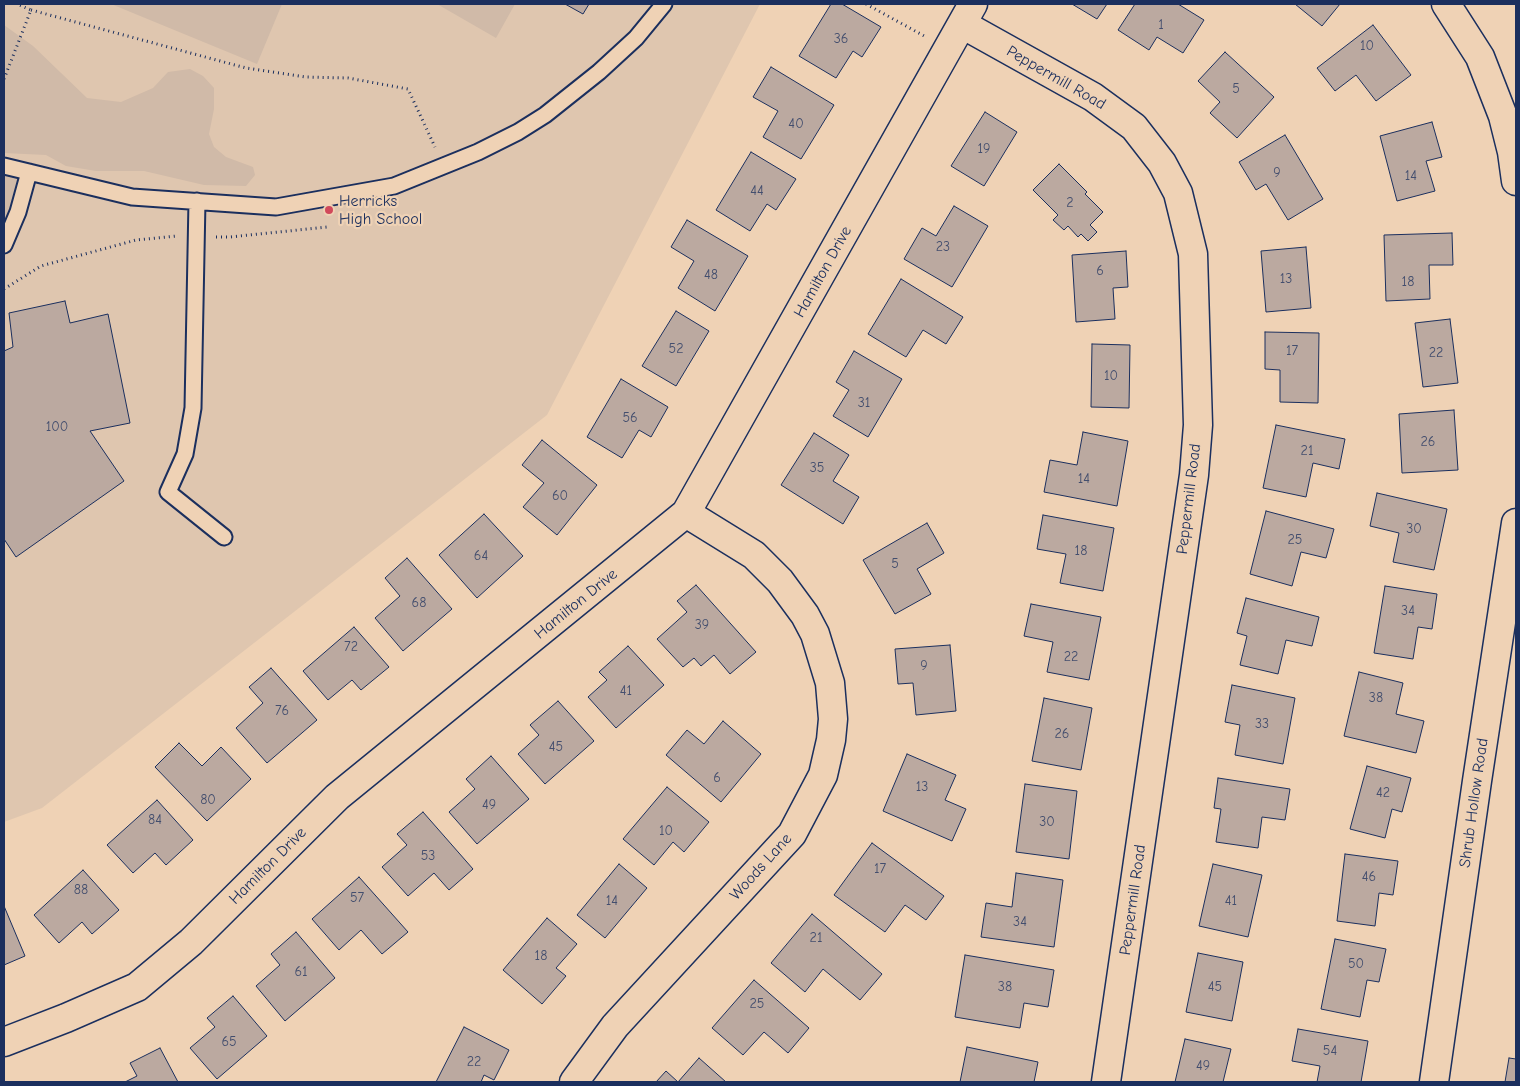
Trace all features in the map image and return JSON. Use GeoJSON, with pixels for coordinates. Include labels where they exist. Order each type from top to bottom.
{"type":"FeatureCollection","features":[{"type":"Feature","properties":{"kind":"street"},"geometry":{"type":"LineString","coordinates":[[1446,4],[1480,57],[1503,116],[1512,152],[1516,181]]}},
{"type":"Feature","properties":{"kind":"street","name":"Hamilton Drive"},"geometry":{"type":"LineString","coordinates":[[4,1042],[66,1018],[137,987],[191,942],[337,797],[686,513],[967,14]]}},
{"type":"Feature","properties":{"kind":"street","name":"Peppermill Road"},"geometry":{"type":"LineString","coordinates":[[967,14],[1093,97],[1134,127],[1162,163],[1178,193],[1193,254],[1198,425],[1194,474],[1106,1082]]}},
{"type":"Feature","properties":{"kind":"street","name":"Woods Lane"},"geometry":{"type":"LineString","coordinates":[[574,1082],[615,1026],[792,834],[822,775],[831,740],[833,719],[830,683],[815,634],[805,614],[780,581],[754,555],[686,513]]}},
{"type":"Feature","properties":{"kind":"street","name":"Shrub Hollow Road"},"geometry":{"type":"LineString","coordinates":[[1434,1082],[1516,523]]}},
{"type":"Feature","properties":{"kind":"lane"},"geometry":{"type":"LineString","coordinates":[[4,166],[132,197],[276,207],[394,186],[478,152],[518,132],[545,115],[599,72],[636,38],[664,4]]}},
{"type":"Feature","properties":{"kind":"lane"},"geometry":{"type":"LineString","coordinates":[[4,245],[18,212],[29,172]]}},
{"type":"Feature","properties":{"kind":"lane"},"geometry":{"type":"LineString","coordinates":[[198,201],[193,408],[185,454],[168,492],[224,537]]}},
{"type":"Feature","properties":{"kind":"path"},"geometry":{"type":"LineString","coordinates":[[17,4],[32,10],[246,68],[306,77],[348,78],[408,89],[443,166]]}},
{"type":"Feature","properties":{"kind":"path"},"geometry":{"type":"LineString","coordinates":[[866,4],[948,49]]}},
{"type":"Feature","properties":{"kind":"path"},"geometry":{"type":"LineString","coordinates":[[4,79],[32,10]]}},
{"type":"Feature","properties":{"kind":"path"},"geometry":{"type":"LineString","coordinates":[[4,290],[41,266],[136,240],[183,235],[230,237],[327,227]]}},
{"type":"Feature","properties":{"kind":"shaded area","name":"Herricks High School"},"geometry":{"type":"Polygon","coordinates":[[[4,4],[760,4],[547,415],[42,808],[4,822],[4,4]]]}},
{"type":"Feature","properties":{"kind":"shaded area"},"geometry":{"type":"Polygon","coordinates":[[[111,4],[282,4],[257,64],[111,4]]]}},
{"type":"Feature","properties":{"kind":"shaded area"},"geometry":{"type":"Polygon","coordinates":[[[437,4],[515,4],[496,38],[437,4]]]}},
{"type":"Feature","properties":{"kind":"shaded area"},"geometry":{"type":"Polygon","coordinates":[[[4,25],[33,46],[87,98],[121,102],[153,88],[168,72],[190,69],[203,76],[214,88],[214,109],[209,134],[214,147],[226,157],[253,167],[255,175],[246,186],[204,185],[144,171],[96,171],[66,166],[46,155],[4,153],[4,25]]]}},
{"type":"Feature","properties":{"kind":"shaded area"},"geometry":{"type":"Polygon","coordinates":[[[4,166],[29,172],[4,245],[4,166]]]}},
{"type":"Feature","properties":{"kind":"building"},"geometry":{"type":"Polygon","coordinates":[[[565,4],[589,4],[583,14],[565,4]]]}},
{"type":"Feature","properties":{"kind":"building"},"geometry":{"type":"Polygon","coordinates":[[[831,4],[842,4],[881,27],[862,57],[853,51],[836,78],[799,56],[831,4]]]}},
{"type":"Feature","properties":{"kind":"building"},"geometry":{"type":"Polygon","coordinates":[[[1072,4],[1107,4],[1097,19],[1072,4]]]}},
{"type":"Feature","properties":{"kind":"building"},"geometry":{"type":"Polygon","coordinates":[[[1135,4],[1178,4],[1204,20],[1183,53],[1157,37],[1149,50],[1118,30],[1135,4]]]}},
{"type":"Feature","properties":{"kind":"building"},"geometry":{"type":"Polygon","coordinates":[[[1295,4],[1340,4],[1322,26],[1295,4]]]}},
{"type":"Feature","properties":{"kind":"building"},"geometry":{"type":"Polygon","coordinates":[[[1373,25],[1411,75],[1376,101],[1356,75],[1335,91],[1317,68],[1373,25]]]}},
{"type":"Feature","properties":{"kind":"building"},"geometry":{"type":"Polygon","coordinates":[[[1225,52],[1274,97],[1237,138],[1210,113],[1220,102],[1198,81],[1225,52]]]}},
{"type":"Feature","properties":{"kind":"building"},"geometry":{"type":"Polygon","coordinates":[[[771,67],[834,105],[801,159],[763,137],[778,111],[753,97],[771,67]]]}},
{"type":"Feature","properties":{"kind":"building"},"geometry":{"type":"Polygon","coordinates":[[[985,112],[1017,132],[984,186],[951,166],[985,112]]]}},
{"type":"Feature","properties":{"kind":"building"},"geometry":{"type":"Polygon","coordinates":[[[1432,122],[1442,157],[1426,161],[1435,191],[1397,201],[1380,136],[1432,122]]]}},
{"type":"Feature","properties":{"kind":"building"},"geometry":{"type":"Polygon","coordinates":[[[1285,135],[1323,199],[1288,220],[1266,184],[1256,190],[1239,162],[1285,135]]]}},
{"type":"Feature","properties":{"kind":"building"},"geometry":{"type":"Polygon","coordinates":[[[751,152],[796,179],[776,210],[767,204],[750,231],[716,210],[751,152]]]}},
{"type":"Feature","properties":{"kind":"building"},"geometry":{"type":"Polygon","coordinates":[[[1059,164],[1087,192],[1085,194],[1103,212],[1090,225],[1097,232],[1088,241],[1081,234],[1078,237],[1068,226],[1064,230],[1053,220],[1058,215],[1033,190],[1059,164]]]}},
{"type":"Feature","properties":{"kind":"building"},"geometry":{"type":"Polygon","coordinates":[[[954,206],[988,226],[952,287],[904,259],[922,228],[936,236],[954,206]]]}},
{"type":"Feature","properties":{"kind":"building"},"geometry":{"type":"Polygon","coordinates":[[[687,220],[748,256],[715,311],[678,288],[694,261],[671,247],[687,220]]]}},
{"type":"Feature","properties":{"kind":"building"},"geometry":{"type":"Polygon","coordinates":[[[1452,233],[1453,265],[1429,265],[1430,299],[1386,301],[1384,235],[1452,233]]]}},
{"type":"Feature","properties":{"kind":"building"},"geometry":{"type":"Polygon","coordinates":[[[1306,247],[1311,308],[1266,312],[1261,251],[1306,247]]]}},
{"type":"Feature","properties":{"kind":"building"},"geometry":{"type":"Polygon","coordinates":[[[1126,251],[1128,287],[1113,288],[1115,319],[1076,322],[1072,255],[1126,251]]]}},
{"type":"Feature","properties":{"kind":"building"},"geometry":{"type":"Polygon","coordinates":[[[901,279],[963,317],[946,344],[923,330],[906,357],[868,334],[901,279]]]}},
{"type":"Feature","properties":{"kind":"building"},"geometry":{"type":"Polygon","coordinates":[[[65,301],[70,323],[108,314],[130,423],[90,431],[124,481],[16,557],[4,539],[4,351],[13,347],[9,313],[65,301]]]}},
{"type":"Feature","properties":{"kind":"building"},"geometry":{"type":"Polygon","coordinates":[[[676,311],[709,331],[676,386],[642,366],[676,311]]]}},
{"type":"Feature","properties":{"kind":"building"},"geometry":{"type":"Polygon","coordinates":[[[1450,319],[1458,383],[1423,387],[1415,323],[1450,319]]]}},
{"type":"Feature","properties":{"kind":"building"},"geometry":{"type":"Polygon","coordinates":[[[1265,332],[1319,333],[1318,403],[1280,402],[1280,370],[1265,369],[1265,332]]]}},
{"type":"Feature","properties":{"kind":"building"},"geometry":{"type":"Polygon","coordinates":[[[1092,344],[1130,345],[1129,408],[1091,407],[1092,344]]]}},
{"type":"Feature","properties":{"kind":"building"},"geometry":{"type":"Polygon","coordinates":[[[854,351],[902,379],[868,437],[833,416],[849,390],[836,382],[854,351]]]}},
{"type":"Feature","properties":{"kind":"building"},"geometry":{"type":"Polygon","coordinates":[[[621,379],[668,407],[651,437],[639,430],[622,458],[587,437],[621,379]]]}},
{"type":"Feature","properties":{"kind":"building"},"geometry":{"type":"Polygon","coordinates":[[[1454,410],[1458,470],[1402,473],[1399,414],[1454,410]]]}},
{"type":"Feature","properties":{"kind":"building"},"geometry":{"type":"Polygon","coordinates":[[[1276,425],[1345,439],[1339,469],[1313,463],[1306,497],[1263,488],[1276,425]]]}},
{"type":"Feature","properties":{"kind":"building"},"geometry":{"type":"Polygon","coordinates":[[[1083,432],[1128,441],[1117,506],[1044,492],[1050,460],[1077,465],[1083,432]]]}},
{"type":"Feature","properties":{"kind":"building"},"geometry":{"type":"Polygon","coordinates":[[[814,433],[849,455],[833,481],[859,497],[843,524],[781,485],[814,433]]]}},
{"type":"Feature","properties":{"kind":"building"},"geometry":{"type":"Polygon","coordinates":[[[542,440],[597,485],[557,535],[523,507],[544,483],[522,465],[542,440]]]}},
{"type":"Feature","properties":{"kind":"building"},"geometry":{"type":"Polygon","coordinates":[[[1377,493],[1447,509],[1434,570],[1393,562],[1399,533],[1370,526],[1377,493]]]}},
{"type":"Feature","properties":{"kind":"building"},"geometry":{"type":"Polygon","coordinates":[[[1266,511],[1334,529],[1326,558],[1301,552],[1292,586],[1250,574],[1266,511]]]}},
{"type":"Feature","properties":{"kind":"building"},"geometry":{"type":"Polygon","coordinates":[[[484,514],[523,556],[477,598],[439,555],[484,514]]]}},
{"type":"Feature","properties":{"kind":"building"},"geometry":{"type":"Polygon","coordinates":[[[1043,515],[1114,528],[1103,591],[1060,583],[1066,554],[1037,549],[1043,515]]]}},
{"type":"Feature","properties":{"kind":"building"},"geometry":{"type":"Polygon","coordinates":[[[927,523],[944,553],[917,569],[931,594],[895,614],[863,560],[927,523]]]}},
{"type":"Feature","properties":{"kind":"building"},"geometry":{"type":"Polygon","coordinates":[[[407,558],[452,609],[403,651],[375,618],[400,596],[385,578],[407,558]]]}},
{"type":"Feature","properties":{"kind":"building"},"geometry":{"type":"Polygon","coordinates":[[[696,585],[756,652],[730,674],[714,655],[701,666],[694,658],[683,667],[657,639],[687,612],[677,601],[696,585]]]}},
{"type":"Feature","properties":{"kind":"building"},"geometry":{"type":"Polygon","coordinates":[[[1385,586],[1437,594],[1432,629],[1418,627],[1413,659],[1374,653],[1385,586]]]}},
{"type":"Feature","properties":{"kind":"building"},"geometry":{"type":"Polygon","coordinates":[[[1246,598],[1319,617],[1312,646],[1286,640],[1278,674],[1240,665],[1247,636],[1237,633],[1246,598]]]}},
{"type":"Feature","properties":{"kind":"building"},"geometry":{"type":"Polygon","coordinates":[[[1031,604],[1101,617],[1089,680],[1047,672],[1053,642],[1024,636],[1031,604]]]}},
{"type":"Feature","properties":{"kind":"building"},"geometry":{"type":"Polygon","coordinates":[[[354,627],[389,667],[361,690],[352,680],[328,700],[303,671],[354,627]]]}},
{"type":"Feature","properties":{"kind":"building"},"geometry":{"type":"Polygon","coordinates":[[[950,645],[956,711],[916,715],[913,683],[898,684],[895,649],[950,645]]]}},
{"type":"Feature","properties":{"kind":"building"},"geometry":{"type":"Polygon","coordinates":[[[628,646],[664,685],[616,728],[588,697],[607,680],[599,672],[628,646]]]}},
{"type":"Feature","properties":{"kind":"building"},"geometry":{"type":"Polygon","coordinates":[[[271,668],[317,720],[267,763],[236,728],[263,703],[249,687],[271,668]]]}},
{"type":"Feature","properties":{"kind":"building"},"geometry":{"type":"Polygon","coordinates":[[[1359,672],[1403,683],[1396,714],[1424,721],[1416,753],[1344,736],[1359,672]]]}},
{"type":"Feature","properties":{"kind":"building"},"geometry":{"type":"Polygon","coordinates":[[[1232,685],[1295,698],[1283,764],[1235,755],[1240,725],[1225,722],[1232,685]]]}},
{"type":"Feature","properties":{"kind":"building"},"geometry":{"type":"Polygon","coordinates":[[[1044,698],[1092,708],[1081,770],[1032,761],[1044,698]]]}},
{"type":"Feature","properties":{"kind":"building"},"geometry":{"type":"Polygon","coordinates":[[[558,701],[594,741],[545,784],[518,754],[539,735],[530,725],[558,701]]]}},
{"type":"Feature","properties":{"kind":"building"},"geometry":{"type":"Polygon","coordinates":[[[723,721],[761,754],[721,802],[666,755],[687,730],[704,744],[723,721]]]}},
{"type":"Feature","properties":{"kind":"building"},"geometry":{"type":"Polygon","coordinates":[[[179,743],[202,766],[221,747],[251,779],[207,821],[155,767],[179,743]]]}},
{"type":"Feature","properties":{"kind":"building"},"geometry":{"type":"Polygon","coordinates":[[[907,754],[956,775],[945,800],[966,809],[952,841],[883,811],[907,754]]]}},
{"type":"Feature","properties":{"kind":"building"},"geometry":{"type":"Polygon","coordinates":[[[491,756],[529,799],[477,844],[449,812],[475,789],[466,779],[491,756]]]}},
{"type":"Feature","properties":{"kind":"building"},"geometry":{"type":"Polygon","coordinates":[[[1367,766],[1411,778],[1402,812],[1392,809],[1385,838],[1350,829],[1367,766]]]}},
{"type":"Feature","properties":{"kind":"building"},"geometry":{"type":"Polygon","coordinates":[[[1218,778],[1290,789],[1285,820],[1262,817],[1258,848],[1216,842],[1221,809],[1214,808],[1218,778]]]}},
{"type":"Feature","properties":{"kind":"building"},"geometry":{"type":"Polygon","coordinates":[[[1025,784],[1077,791],[1069,859],[1016,852],[1025,784]]]}},
{"type":"Feature","properties":{"kind":"building"},"geometry":{"type":"Polygon","coordinates":[[[667,787],[709,822],[684,852],[673,842],[654,865],[623,839],[667,787]]]}},
{"type":"Feature","properties":{"kind":"building"},"geometry":{"type":"Polygon","coordinates":[[[157,800],[193,840],[166,865],[155,853],[133,873],[107,845],[157,800]]]}},
{"type":"Feature","properties":{"kind":"building"},"geometry":{"type":"Polygon","coordinates":[[[423,812],[473,869],[449,890],[434,873],[408,896],[382,867],[407,845],[397,834],[423,812]]]}},
{"type":"Feature","properties":{"kind":"building"},"geometry":{"type":"Polygon","coordinates":[[[872,843],[944,896],[926,920],[905,905],[885,932],[834,895],[872,843]]]}},
{"type":"Feature","properties":{"kind":"building"},"geometry":{"type":"Polygon","coordinates":[[[1345,854],[1398,861],[1393,895],[1379,893],[1375,926],[1337,921],[1345,854]]]}},
{"type":"Feature","properties":{"kind":"building"},"geometry":{"type":"Polygon","coordinates":[[[619,864],[647,888],[605,938],[577,915],[619,864]]]}},
{"type":"Feature","properties":{"kind":"building"},"geometry":{"type":"Polygon","coordinates":[[[1213,864],[1262,875],[1248,937],[1199,926],[1213,864]]]}},
{"type":"Feature","properties":{"kind":"building"},"geometry":{"type":"Polygon","coordinates":[[[83,870],[119,910],[92,934],[82,922],[59,943],[34,915],[83,870]]]}},
{"type":"Feature","properties":{"kind":"building"},"geometry":{"type":"Polygon","coordinates":[[[1016,873],[1063,880],[1054,947],[981,937],[986,903],[1012,907],[1016,873]]]}},
{"type":"Feature","properties":{"kind":"building"},"geometry":{"type":"Polygon","coordinates":[[[359,877],[408,932],[382,954],[361,930],[339,950],[312,919],[359,877]]]}},
{"type":"Feature","properties":{"kind":"building"},"geometry":{"type":"Polygon","coordinates":[[[4,906],[25,956],[4,965],[4,906]]]}},
{"type":"Feature","properties":{"kind":"building"},"geometry":{"type":"Polygon","coordinates":[[[812,914],[882,974],[860,1000],[823,969],[805,992],[771,963],[812,914]]]}},
{"type":"Feature","properties":{"kind":"building"},"geometry":{"type":"Polygon","coordinates":[[[547,918],[577,944],[556,968],[566,976],[542,1004],[503,970],[547,918]]]}},
{"type":"Feature","properties":{"kind":"building"},"geometry":{"type":"Polygon","coordinates":[[[296,932],[335,978],[285,1021],[256,986],[280,965],[271,954],[296,932]]]}},
{"type":"Feature","properties":{"kind":"building"},"geometry":{"type":"Polygon","coordinates":[[[1335,939],[1386,949],[1379,982],[1367,980],[1360,1017],[1321,1009],[1335,939]]]}},
{"type":"Feature","properties":{"kind":"building"},"geometry":{"type":"Polygon","coordinates":[[[1198,953],[1243,962],[1232,1021],[1186,1012],[1198,953]]]}},
{"type":"Feature","properties":{"kind":"building"},"geometry":{"type":"Polygon","coordinates":[[[965,955],[1054,970],[1048,1007],[1024,1003],[1020,1028],[955,1017],[965,955]]]}},
{"type":"Feature","properties":{"kind":"building"},"geometry":{"type":"Polygon","coordinates":[[[754,980],[809,1028],[788,1053],[764,1032],[743,1055],[712,1028],[754,980]]]}},
{"type":"Feature","properties":{"kind":"building"},"geometry":{"type":"Polygon","coordinates":[[[233,996],[267,1036],[217,1079],[190,1048],[215,1027],[207,1018],[233,996]]]}},
{"type":"Feature","properties":{"kind":"building"},"geometry":{"type":"Polygon","coordinates":[[[464,1027],[509,1050],[494,1080],[484,1075],[481,1082],[436,1082],[464,1027]]]}},
{"type":"Feature","properties":{"kind":"building"},"geometry":{"type":"Polygon","coordinates":[[[1298,1029],[1368,1041],[1361,1082],[1317,1082],[1320,1066],[1292,1061],[1298,1029]]]}},
{"type":"Feature","properties":{"kind":"building"},"geometry":{"type":"Polygon","coordinates":[[[1185,1039],[1231,1049],[1223,1082],[1175,1082],[1185,1039]]]}},
{"type":"Feature","properties":{"kind":"building"},"geometry":{"type":"Polygon","coordinates":[[[967,1047],[1038,1062],[1034,1082],[960,1082],[967,1047]]]}},
{"type":"Feature","properties":{"kind":"building"},"geometry":{"type":"Polygon","coordinates":[[[160,1048],[178,1082],[125,1082],[137,1076],[130,1063],[160,1048]]]}},
{"type":"Feature","properties":{"kind":"building"},"geometry":{"type":"Polygon","coordinates":[[[699,1058],[726,1082],[678,1082],[699,1058]]]}},
{"type":"Feature","properties":{"kind":"building"},"geometry":{"type":"Polygon","coordinates":[[[1509,1058],[1516,1059],[1516,1082],[1505,1082],[1509,1058]]]}},
{"type":"Feature","properties":{"kind":"building"},"geometry":{"type":"Polygon","coordinates":[[[666,1071],[678,1082],[656,1082],[666,1071]]]}},
{"type":"Feature","properties":{"kind":"place","name":"Herricks High School"},"geometry":{"type":"Point","coordinates":[329,210]}}]}
